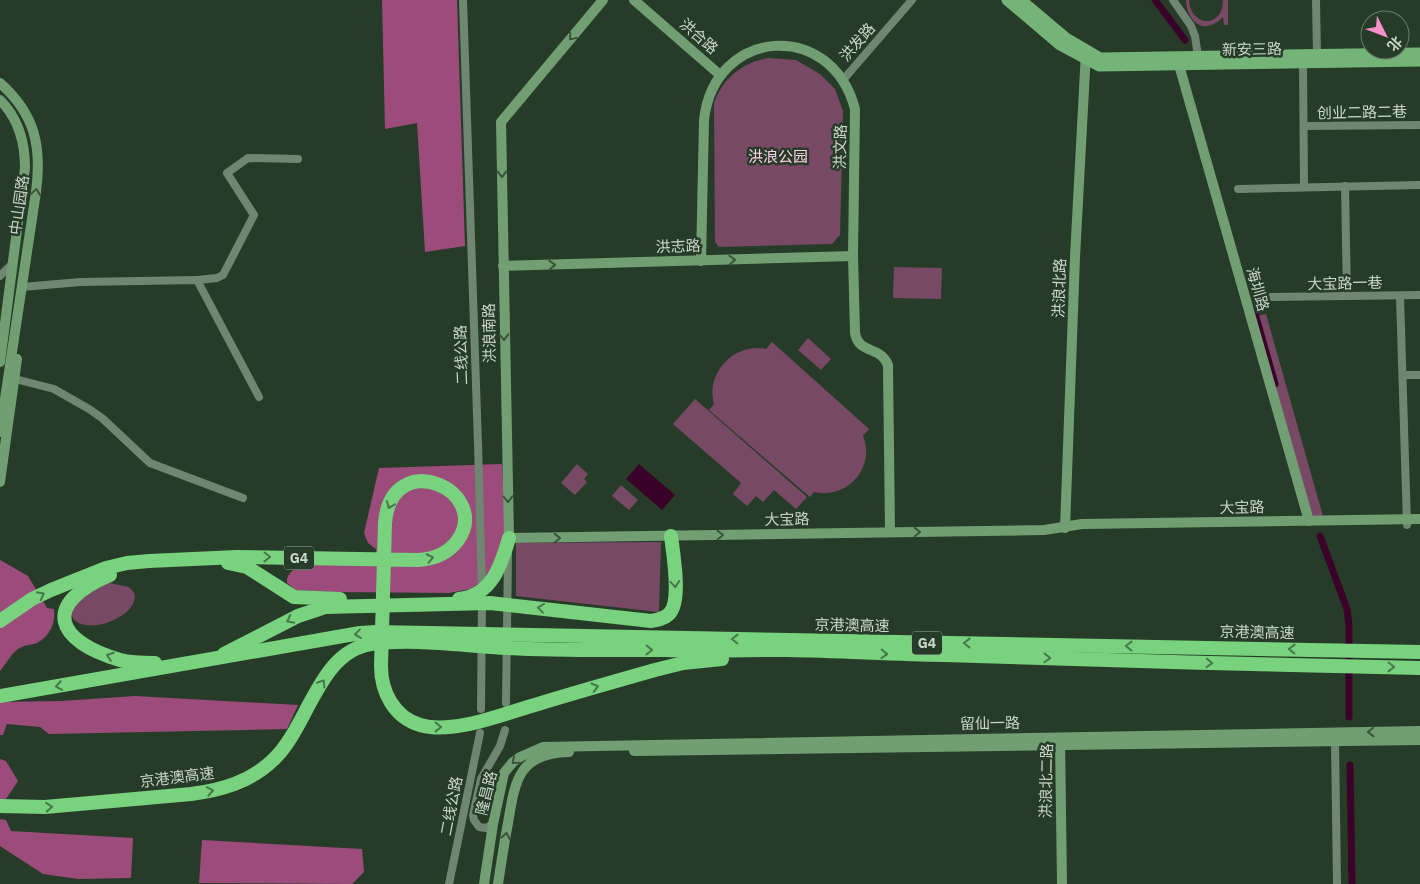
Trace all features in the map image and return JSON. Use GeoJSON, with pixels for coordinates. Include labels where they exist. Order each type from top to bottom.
{"type":"FeatureCollection","features":[{"type":"Feature","properties":{"kind":"highway","name":"京港澳高速"},"geometry":{"type":"LineString","coordinates":[[0,621],[42,594],[116,565],[148,561],[206,558],[429,559],[440,555],[453,546],[461,534],[464,518],[460,503],[449,490],[438,483],[421,481],[408,484],[395,494],[388,508],[385,523],[381,673],[386,694],[394,708],[410,721],[419,725],[449,727],[472,723],[684,663],[710,659],[836,652]]}},
{"type":"Feature","properties":{"kind":"highway"},"geometry":{"type":"LineString","coordinates":[[206,558],[247,568],[288,594],[300,598],[457,600],[466,598],[651,620],[661,619],[670,614],[675,605],[676,594],[671,536]]}},
{"type":"Feature","properties":{"kind":"highway"},"geometry":{"type":"LineString","coordinates":[[492,602],[488,584],[500,568],[509,538]]}},
{"type":"Feature","properties":{"kind":"highway"},"geometry":{"type":"LineString","coordinates":[[193,663],[137,663],[120,660],[102,653],[85,645],[70,634],[64,619],[67,607],[78,592],[120,571],[233,564]]}},
{"type":"Feature","properties":{"kind":"highway"},"geometry":{"type":"LineString","coordinates":[[208,661],[298,616],[325,607],[492,602]]}},
{"type":"Feature","properties":{"kind":"highway","name":"京港澳高速"},"geometry":{"type":"LineString","coordinates":[[0,696],[360,633],[685,651],[791,650],[1420,668]]}},
{"type":"Feature","properties":{"kind":"highway","name":"京港澳高速"},"geometry":{"type":"LineString","coordinates":[[0,806],[8,808],[45,808],[191,794],[230,786],[261,770],[285,748],[322,683],[340,659],[349,652],[365,645],[393,642],[495,641],[1420,652]]}},
{"type":"Feature","properties":{"kind":"main road","name":"洪浪南路"},"geometry":{"type":"LineString","coordinates":[[509,538],[501,122],[603,0]]}},
{"type":"Feature","properties":{"kind":"main road","name":"洪合路"},"geometry":{"type":"LineString","coordinates":[[634,0],[720,75]]}},
{"type":"Feature","properties":{"kind":"main road"},"geometry":{"type":"LineString","coordinates":[[1007,0],[1060,45],[1086,54]]}},
{"type":"Feature","properties":{"kind":"main road"},"geometry":{"type":"LineString","coordinates":[[1020,0],[1086,54]]}},
{"type":"Feature","properties":{"kind":"main road","name":"洪文路"},"geometry":{"type":"LineString","coordinates":[[701,261],[704,114],[710,93],[720,75],[736,60],[747,53],[761,48],[788,46],[815,54],[827,62],[843,80],[851,95],[855,109],[853,256],[856,338],[862,347],[882,355],[888,365],[890,532]]}},
{"type":"Feature","properties":{"kind":"main road","name":"新安三路"},"geometry":{"type":"LineString","coordinates":[[1086,54],[1100,58],[1420,53]]}},
{"type":"Feature","properties":{"kind":"main road","name":"新安三路"},"geometry":{"type":"LineString","coordinates":[[1086,54],[1099,66],[1420,62]]}},
{"type":"Feature","properties":{"kind":"main road","name":"洪浪北路"},"geometry":{"type":"LineString","coordinates":[[1065,528],[1075,257],[1086,54]]}},
{"type":"Feature","properties":{"kind":"main road","name":"海圳路"},"geometry":{"type":"LineString","coordinates":[[1179,65],[1309,521]]}},
{"type":"Feature","properties":{"kind":"main road","name":"中山园路"},"geometry":{"type":"LineString","coordinates":[[0,83],[18,101],[29,118],[36,135],[39,152],[36,192],[22,287],[9,337],[0,362]]}},
{"type":"Feature","properties":{"kind":"main road","name":"中山园路"},"geometry":{"type":"LineString","coordinates":[[0,100],[19,128],[25,156],[24,181],[8,299],[9,337],[0,432]]}},
{"type":"Feature","properties":{"kind":"main road","name":"洪志路"},"geometry":{"type":"LineString","coordinates":[[503,266],[853,256]]}},
{"type":"Feature","properties":{"kind":"main road"},"geometry":{"type":"LineString","coordinates":[[0,320],[8,299]]}},
{"type":"Feature","properties":{"kind":"main road"},"geometry":{"type":"LineString","coordinates":[[0,482],[20,341],[19,302]]}},
{"type":"Feature","properties":{"kind":"main road","name":"大宝路"},"geometry":{"type":"LineString","coordinates":[[1065,528],[1081,530],[1407,522],[1420,519]]}},
{"type":"Feature","properties":{"kind":"main road","name":"大宝路"},"geometry":{"type":"LineString","coordinates":[[509,538],[1034,530],[1065,528],[1082,524],[1309,521],[1407,522],[1420,525]]}},
{"type":"Feature","properties":{"kind":"main road","name":"留仙一路"},"geometry":{"type":"LineString","coordinates":[[560,749],[1062,742],[1420,731]]}},
{"type":"Feature","properties":{"kind":"main road","name":"留仙一路"},"geometry":{"type":"LineString","coordinates":[[1062,742],[1087,745],[1420,740]]}},
{"type":"Feature","properties":{"kind":"main road","name":"洪浪北二路"},"geometry":{"type":"LineString","coordinates":[[1062,742],[1065,768],[1067,884]]}},
{"type":"Feature","properties":{"kind":"main road","name":"洪浪北二路"},"geometry":{"type":"LineString","coordinates":[[1062,742],[1062,884]]}},
{"type":"Feature","properties":{"kind":"main road"},"geometry":{"type":"LineString","coordinates":[[1065,768],[1066,758],[1073,749],[1087,745]]}},
{"type":"Feature","properties":{"kind":"main road","name":"隆昌路"},"geometry":{"type":"LineString","coordinates":[[484,884],[502,780],[508,768],[520,757],[535,749],[560,749]]}},
{"type":"Feature","properties":{"kind":"main road","name":"隆昌路"},"geometry":{"type":"LineString","coordinates":[[498,884],[516,781],[536,759],[560,749]]}},
{"type":"Feature","properties":{"kind":"street","name":"二线公路"},"geometry":{"type":"LineString","coordinates":[[463,0],[482,583],[481,709]]}},
{"type":"Feature","properties":{"kind":"street","name":"洪发路"},"geometry":{"type":"LineString","coordinates":[[843,80],[912,0]]}},
{"type":"Feature","properties":{"kind":"street"},"geometry":{"type":"LineString","coordinates":[[1173,0],[1191,26],[1195,36],[1198,56]]}},
{"type":"Feature","properties":{"kind":"street"},"geometry":{"type":"LineString","coordinates":[[1316,0],[1317,54]]}},
{"type":"Feature","properties":{"kind":"street"},"geometry":{"type":"LineString","coordinates":[[1303,63],[1304,187]]}},
{"type":"Feature","properties":{"kind":"street","name":"创业二路二巷"},"geometry":{"type":"LineString","coordinates":[[1304,126],[1420,125]]}},
{"type":"Feature","properties":{"kind":"street"},"geometry":{"type":"LineString","coordinates":[[22,287],[81,282],[216,278],[223,274],[254,215],[227,173],[248,158],[298,159]]}},
{"type":"Feature","properties":{"kind":"street"},"geometry":{"type":"LineString","coordinates":[[1238,189],[1420,184]]}},
{"type":"Feature","properties":{"kind":"street"},"geometry":{"type":"LineString","coordinates":[[1345,186],[1347,296]]}},
{"type":"Feature","properties":{"kind":"street"},"geometry":{"type":"LineString","coordinates":[[0,276],[12,264]]}},
{"type":"Feature","properties":{"kind":"street"},"geometry":{"type":"LineString","coordinates":[[197,280],[259,397]]}},
{"type":"Feature","properties":{"kind":"street"},"geometry":{"type":"LineString","coordinates":[[1400,296],[1407,522]]}},
{"type":"Feature","properties":{"kind":"street","name":"大宝路一巷"},"geometry":{"type":"LineString","coordinates":[[1270,298],[1420,296]]}},
{"type":"Feature","properties":{"kind":"street"},"geometry":{"type":"LineString","coordinates":[[1403,375],[1420,375]]}},
{"type":"Feature","properties":{"kind":"street"},"geometry":{"type":"LineString","coordinates":[[15,379],[54,389],[89,409],[102,418],[150,462],[243,498]]}},
{"type":"Feature","properties":{"kind":"street","name":"洪浪南路"},"geometry":{"type":"LineString","coordinates":[[506,703],[509,538]]}},
{"type":"Feature","properties":{"kind":"street"},"geometry":{"type":"LineString","coordinates":[[493,824],[486,828],[479,827],[473,816],[481,779],[500,746],[505,730]]}},
{"type":"Feature","properties":{"kind":"street","name":"二线公路"},"geometry":{"type":"LineString","coordinates":[[449,884],[480,733]]}},
{"type":"Feature","properties":{"kind":"street"},"geometry":{"type":"LineString","coordinates":[[1335,741],[1337,884]]}},
{"type":"Feature","properties":{"kind":"green space"},"geometry":{"type":"Polygon","coordinates":[[[1186,0],[1189,0],[1195,16],[1207,21],[1213,20],[1218,15],[1222,9],[1223,0],[1228,0],[1228,25],[1224,25],[1223,17],[1210,26],[1198,24],[1190,15],[1186,0]]]}},
{"type":"Feature","properties":{"kind":"green space","name":"洪浪公园"},"geometry":{"type":"Polygon","coordinates":[[[768,58],[796,60],[820,74],[835,89],[843,111],[840,235],[832,244],[719,247],[715,242],[714,103],[723,86],[735,73],[750,64],[768,58]]]}},
{"type":"Feature","properties":{"kind":"green space"},"geometry":{"type":"Polygon","coordinates":[[[894,267],[942,268],[941,299],[893,298],[894,267]]]}},
{"type":"Feature","properties":{"kind":"green space"},"geometry":{"type":"Polygon","coordinates":[[[1266,314],[1324,520],[1309,521],[1249,318],[1266,314]]]}},
{"type":"Feature","properties":{"kind":"green space"},"geometry":{"type":"Polygon","coordinates":[[[808,338],[831,359],[821,370],[798,350],[808,338]]]}},
{"type":"Feature","properties":{"kind":"green space"},"geometry":{"type":"Polygon","coordinates":[[[772,342],[869,429],[863,436],[866,448],[862,469],[856,479],[837,491],[826,493],[814,492],[810,497],[709,410],[714,404],[712,392],[714,381],[718,371],[725,362],[744,350],[754,348],[766,349],[772,342]]]}},
{"type":"Feature","properties":{"kind":"green space"},"geometry":{"type":"Polygon","coordinates":[[[695,399],[807,497],[796,509],[774,490],[763,502],[756,496],[747,506],[733,494],[741,483],[673,424],[695,399]]]}},
{"type":"Feature","properties":{"kind":"green space"},"geometry":{"type":"Polygon","coordinates":[[[577,464],[588,474],[584,479],[587,482],[575,495],[561,483],[577,464]]]}},
{"type":"Feature","properties":{"kind":"green space"},"geometry":{"type":"Polygon","coordinates":[[[621,485],[638,500],[629,510],[612,496],[621,485]]]}},
{"type":"Feature","properties":{"kind":"green space"},"geometry":{"type":"Polygon","coordinates":[[[661,542],[659,612],[516,596],[516,543],[661,542]]]}},
{"type":"Feature","properties":{"kind":"green space"},"geometry":{"type":"Polygon","coordinates":[[[110,583],[129,587],[134,593],[134,602],[128,610],[119,617],[96,625],[84,625],[75,621],[70,612],[90,588],[110,583]]]}},
{"type":"Feature","properties":{"kind":"shaded area"},"geometry":{"type":"Polygon","coordinates":[[[382,0],[457,0],[465,246],[425,252],[417,123],[385,129],[382,0]]]}},
{"type":"Feature","properties":{"kind":"shaded area"},"geometry":{"type":"Polygon","coordinates":[[[502,464],[506,539],[486,579],[470,589],[449,593],[332,592],[296,590],[287,583],[291,572],[297,567],[309,563],[376,561],[376,549],[368,543],[364,533],[379,468],[502,464]]]}},
{"type":"Feature","properties":{"kind":"shaded area"},"geometry":{"type":"Polygon","coordinates":[[[639,464],[675,495],[662,510],[626,479],[639,464]]]}},
{"type":"Feature","properties":{"kind":"shaded area"},"geometry":{"type":"Polygon","coordinates":[[[0,560],[28,576],[47,608],[54,609],[54,614],[53,624],[49,633],[37,643],[18,649],[0,671],[0,560]]]}},
{"type":"Feature","properties":{"kind":"shaded area"},"geometry":{"type":"Polygon","coordinates":[[[135,696],[298,705],[287,729],[49,734],[40,727],[7,724],[3,735],[0,735],[0,702],[61,701],[135,696]]]}},
{"type":"Feature","properties":{"kind":"shaded area"},"geometry":{"type":"Polygon","coordinates":[[[0,759],[6,761],[18,781],[6,799],[0,799],[0,759]]]}},
{"type":"Feature","properties":{"kind":"shaded area"},"geometry":{"type":"Polygon","coordinates":[[[0,819],[6,820],[11,831],[133,838],[131,878],[78,879],[43,874],[0,846],[0,819]]]}},
{"type":"Feature","properties":{"kind":"shaded area"},"geometry":{"type":"Polygon","coordinates":[[[202,840],[362,849],[364,872],[352,884],[199,883],[202,840]]]}},
{"type":"Feature","properties":{"kind":"waterway"},"geometry":{"type":"LineString","coordinates":[[1155,0],[1185,40]]}},
{"type":"Feature","properties":{"kind":"waterway"},"geometry":{"type":"LineString","coordinates":[[1254,310],[1275,384]]}},
{"type":"Feature","properties":{"kind":"waterway"},"geometry":{"type":"LineString","coordinates":[[1320,536],[1347,609],[1349,625],[1349,717]]}},
{"type":"Feature","properties":{"kind":"waterway"},"geometry":{"type":"LineString","coordinates":[[1350,765],[1352,884]]}}]}
